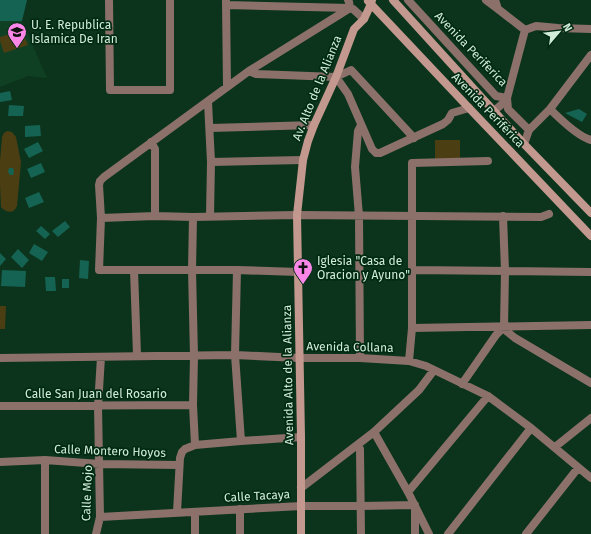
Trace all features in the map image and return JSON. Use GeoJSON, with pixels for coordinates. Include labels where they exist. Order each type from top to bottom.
{"type":"FeatureCollection","features":[{"type":"Feature","properties":{"kind":"street"},"geometry":{"type":"LineString","coordinates":[[109,0],[110,90],[170,90],[170,0]]}},
{"type":"Feature","properties":{"kind":"street","name":"Avenida Periférica"},"geometry":{"type":"LineString","coordinates":[[393,0],[524,144],[590,210]]}},
{"type":"Feature","properties":{"kind":"street","name":"Avenida Periferica"},"geometry":{"type":"LineString","coordinates":[[408,0],[496,96],[507,98]]}},
{"type":"Feature","properties":{"kind":"street"},"geometry":{"type":"LineString","coordinates":[[486,0],[525,30]]}},
{"type":"Feature","properties":{"kind":"street"},"geometry":{"type":"LineString","coordinates":[[495,0],[498,9]]}},
{"type":"Feature","properties":{"kind":"street","name":"Avenida Periférica"},"geometry":{"type":"LineString","coordinates":[[370,1],[591,236]]}},
{"type":"Feature","properties":{"kind":"street","name":"Av. Alto de la Alianza"},"geometry":{"type":"LineString","coordinates":[[297,215],[303,160],[308,140],[336,77],[354,29],[364,19],[370,1]]}},
{"type":"Feature","properties":{"kind":"street"},"geometry":{"type":"LineString","coordinates":[[227,87],[226,2],[349,4]]}},
{"type":"Feature","properties":{"kind":"street"},"geometry":{"type":"LineString","coordinates":[[349,4],[364,19]]}},
{"type":"Feature","properties":{"kind":"street"},"geometry":{"type":"LineString","coordinates":[[298,272],[237,270],[99,270],[101,218],[99,185],[101,180],[151,142],[249,71],[349,4]]}},
{"type":"Feature","properties":{"kind":"street"},"geometry":{"type":"LineString","coordinates":[[525,30],[536,26],[591,29]]}},
{"type":"Feature","properties":{"kind":"street"},"geometry":{"type":"LineString","coordinates":[[525,30],[507,98],[508,109],[529,130]]}},
{"type":"Feature","properties":{"kind":"street"},"geometry":{"type":"LineString","coordinates":[[524,144],[529,130],[550,109],[591,55]]}},
{"type":"Feature","properties":{"kind":"street"},"geometry":{"type":"LineString","coordinates":[[249,71],[256,74],[336,77],[351,70],[414,138]]}},
{"type":"Feature","properties":{"kind":"street"},"geometry":{"type":"LineString","coordinates":[[336,77],[348,94],[372,149],[376,153],[380,153],[443,124],[448,120],[452,113],[469,108]]}},
{"type":"Feature","properties":{"kind":"street","name":"Avenida Periferica"},"geometry":{"type":"LineString","coordinates":[[494,111],[507,98]]}},
{"type":"Feature","properties":{"kind":"street"},"geometry":{"type":"LineString","coordinates":[[208,102],[211,162],[210,216]]}},
{"type":"Feature","properties":{"kind":"street"},"geometry":{"type":"LineString","coordinates":[[550,109],[575,130],[591,140]]}},
{"type":"Feature","properties":{"kind":"street"},"geometry":{"type":"LineString","coordinates":[[360,358],[359,216],[356,167],[358,131],[361,124]]}},
{"type":"Feature","properties":{"kind":"street"},"geometry":{"type":"LineString","coordinates":[[210,128],[314,125]]}},
{"type":"Feature","properties":{"kind":"street"},"geometry":{"type":"LineString","coordinates":[[151,142],[155,149],[155,216]]}},
{"type":"Feature","properties":{"kind":"street"},"geometry":{"type":"LineString","coordinates":[[211,162],[303,160]]}},
{"type":"Feature","properties":{"kind":"street"},"geometry":{"type":"LineString","coordinates":[[409,361],[412,328],[412,163],[488,161]]}},
{"type":"Feature","properties":{"kind":"street"},"geometry":{"type":"LineString","coordinates":[[101,218],[297,215],[541,217],[550,214]]}},
{"type":"Feature","properties":{"kind":"street","name":"Avenida Alto de la Alianza"},"geometry":{"type":"LineString","coordinates":[[297,215],[301,437],[301,534]]}},
{"type":"Feature","properties":{"kind":"street"},"geometry":{"type":"LineString","coordinates":[[503,216],[505,271],[504,327],[514,338],[591,383]]}},
{"type":"Feature","properties":{"kind":"street"},"geometry":{"type":"LineString","coordinates":[[193,217],[193,405],[195,445],[301,437]]}},
{"type":"Feature","properties":{"kind":"street"},"geometry":{"type":"LineString","coordinates":[[134,270],[137,356]]}},
{"type":"Feature","properties":{"kind":"street"},"geometry":{"type":"LineString","coordinates":[[237,270],[235,354],[241,441]]}},
{"type":"Feature","properties":{"kind":"street"},"geometry":{"type":"LineString","coordinates":[[412,270],[591,272]]}},
{"type":"Feature","properties":{"kind":"street"},"geometry":{"type":"LineString","coordinates":[[412,328],[591,324]]}},
{"type":"Feature","properties":{"kind":"street"},"geometry":{"type":"LineString","coordinates":[[462,384],[496,335],[504,327]]}},
{"type":"Feature","properties":{"kind":"street","name":"Avenida Collana"},"geometry":{"type":"LineString","coordinates":[[0,358],[194,356],[235,354],[300,358],[360,358],[409,361],[426,366],[488,396],[555,447],[591,478]]}},
{"type":"Feature","properties":{"kind":"street","name":"Calle Mojo"},"geometry":{"type":"LineString","coordinates":[[96,534],[100,517],[98,406],[101,357]]}},
{"type":"Feature","properties":{"kind":"street"},"geometry":{"type":"LineString","coordinates":[[301,488],[374,432],[419,390],[434,370]]}},
{"type":"Feature","properties":{"kind":"street"},"geometry":{"type":"LineString","coordinates":[[408,492],[488,396]]}},
{"type":"Feature","properties":{"kind":"street","name":"Calle San Juan del Rosario"},"geometry":{"type":"LineString","coordinates":[[0,406],[193,405]]}},
{"type":"Feature","properties":{"kind":"street"},"geometry":{"type":"LineString","coordinates":[[555,447],[591,419]]}},
{"type":"Feature","properties":{"kind":"street"},"geometry":{"type":"LineString","coordinates":[[448,534],[531,428]]}},
{"type":"Feature","properties":{"kind":"street"},"geometry":{"type":"LineString","coordinates":[[374,432],[408,492],[429,534]]}},
{"type":"Feature","properties":{"kind":"street","name":"Calle Montero Hoyos"},"geometry":{"type":"LineString","coordinates":[[0,462],[45,460],[100,464],[179,465],[182,452],[195,445]]}},
{"type":"Feature","properties":{"kind":"street"},"geometry":{"type":"LineString","coordinates":[[358,445],[360,449],[361,534]]}},
{"type":"Feature","properties":{"kind":"street"},"geometry":{"type":"LineString","coordinates":[[45,460],[45,534]]}},
{"type":"Feature","properties":{"kind":"street"},"geometry":{"type":"LineString","coordinates":[[177,512],[179,465]]}},
{"type":"Feature","properties":{"kind":"street"},"geometry":{"type":"LineString","coordinates":[[526,534],[578,468]]}},
{"type":"Feature","properties":{"kind":"street"},"geometry":{"type":"LineString","coordinates":[[415,505],[416,534]]}},
{"type":"Feature","properties":{"kind":"street","name":"Calle Tacaya"},"geometry":{"type":"LineString","coordinates":[[100,517],[301,506],[415,505]]}},
{"type":"Feature","properties":{"kind":"street"},"geometry":{"type":"LineString","coordinates":[[240,509],[240,534]]}},
{"type":"Feature","properties":{"kind":"street"},"geometry":{"type":"LineString","coordinates":[[195,512],[195,534]]}},
{"type":"Feature","properties":{"kind":"shaded area","name":"U. E. Republica Islamica De Iran"},"geometry":{"type":"Polygon","coordinates":[[[0,21],[22,21],[47,78],[28,76],[0,87],[0,21]]]}},
{"type":"Feature","properties":{"kind":"shaded area"},"geometry":{"type":"Polygon","coordinates":[[[22,30],[28,45],[4,53],[0,37],[22,30]]]}},
{"type":"Feature","properties":{"kind":"shaded area"},"geometry":{"type":"Polygon","coordinates":[[[7,131],[12,132],[16,137],[21,162],[17,206],[16,209],[10,212],[1,207],[0,185],[2,137],[7,131]]]}},
{"type":"Feature","properties":{"kind":"shaded area"},"geometry":{"type":"Polygon","coordinates":[[[435,140],[460,140],[460,159],[435,159],[435,140]]]}},
{"type":"Feature","properties":{"kind":"shaded area"},"geometry":{"type":"Polygon","coordinates":[[[0,306],[6,306],[5,329],[0,329],[0,306]]]}},
{"type":"Feature","properties":{"kind":"building"},"geometry":{"type":"Polygon","coordinates":[[[0,0],[27,0],[22,21],[0,21],[0,0]]]}},
{"type":"Feature","properties":{"kind":"building"},"geometry":{"type":"Polygon","coordinates":[[[10,91],[12,100],[0,102],[0,93],[10,91]]]}},
{"type":"Feature","properties":{"kind":"building"},"geometry":{"type":"Polygon","coordinates":[[[9,105],[24,106],[23,116],[8,116],[9,105]]]}},
{"type":"Feature","properties":{"kind":"building"},"geometry":{"type":"Polygon","coordinates":[[[579,109],[587,114],[582,122],[565,113],[579,109]]]}},
{"type":"Feature","properties":{"kind":"building"},"geometry":{"type":"Polygon","coordinates":[[[40,125],[41,136],[25,137],[25,126],[40,125]]]}},
{"type":"Feature","properties":{"kind":"building"},"geometry":{"type":"Polygon","coordinates":[[[38,142],[43,151],[29,158],[24,149],[38,142]]]}},
{"type":"Feature","properties":{"kind":"building"},"geometry":{"type":"Polygon","coordinates":[[[41,163],[45,172],[31,178],[27,169],[41,163]]]}},
{"type":"Feature","properties":{"kind":"building"},"geometry":{"type":"Polygon","coordinates":[[[9,168],[13,168],[13,175],[10,175],[8,172],[9,168]]]}},
{"type":"Feature","properties":{"kind":"building"},"geometry":{"type":"Polygon","coordinates":[[[39,192],[44,202],[29,208],[25,198],[39,192]]]}},
{"type":"Feature","properties":{"kind":"building"},"geometry":{"type":"Polygon","coordinates":[[[65,221],[70,227],[58,237],[52,231],[65,221]]]}},
{"type":"Feature","properties":{"kind":"building"},"geometry":{"type":"Polygon","coordinates":[[[41,226],[50,234],[45,239],[36,231],[41,226]]]}},
{"type":"Feature","properties":{"kind":"building"},"geometry":{"type":"Polygon","coordinates":[[[34,244],[48,252],[42,261],[29,253],[34,244]]]}},
{"type":"Feature","properties":{"kind":"building"},"geometry":{"type":"Polygon","coordinates":[[[18,249],[29,260],[22,268],[11,257],[18,249]]]}},
{"type":"Feature","properties":{"kind":"building"},"geometry":{"type":"Polygon","coordinates":[[[0,253],[6,259],[0,266],[0,253]]]}},
{"type":"Feature","properties":{"kind":"building"},"geometry":{"type":"Polygon","coordinates":[[[80,260],[89,261],[88,279],[79,278],[80,260]]]}},
{"type":"Feature","properties":{"kind":"building"},"geometry":{"type":"Polygon","coordinates":[[[2,270],[26,271],[25,287],[1,286],[2,270]]]}},
{"type":"Feature","properties":{"kind":"building"},"geometry":{"type":"Polygon","coordinates":[[[45,277],[55,277],[56,291],[46,291],[45,277]]]}},
{"type":"Feature","properties":{"kind":"building"},"geometry":{"type":"Polygon","coordinates":[[[62,279],[69,279],[69,288],[62,288],[62,279]]]}},
{"type":"Feature","properties":{"kind":"place","name":"U. E. Republica Islamica De Iran"},"geometry":{"type":"Point","coordinates":[17,49]}},
{"type":"Feature","properties":{"kind":"place","name":"Iglesia \"Casa de Oracion y Ayuno\""},"geometry":{"type":"Point","coordinates":[303,285]}}]}
